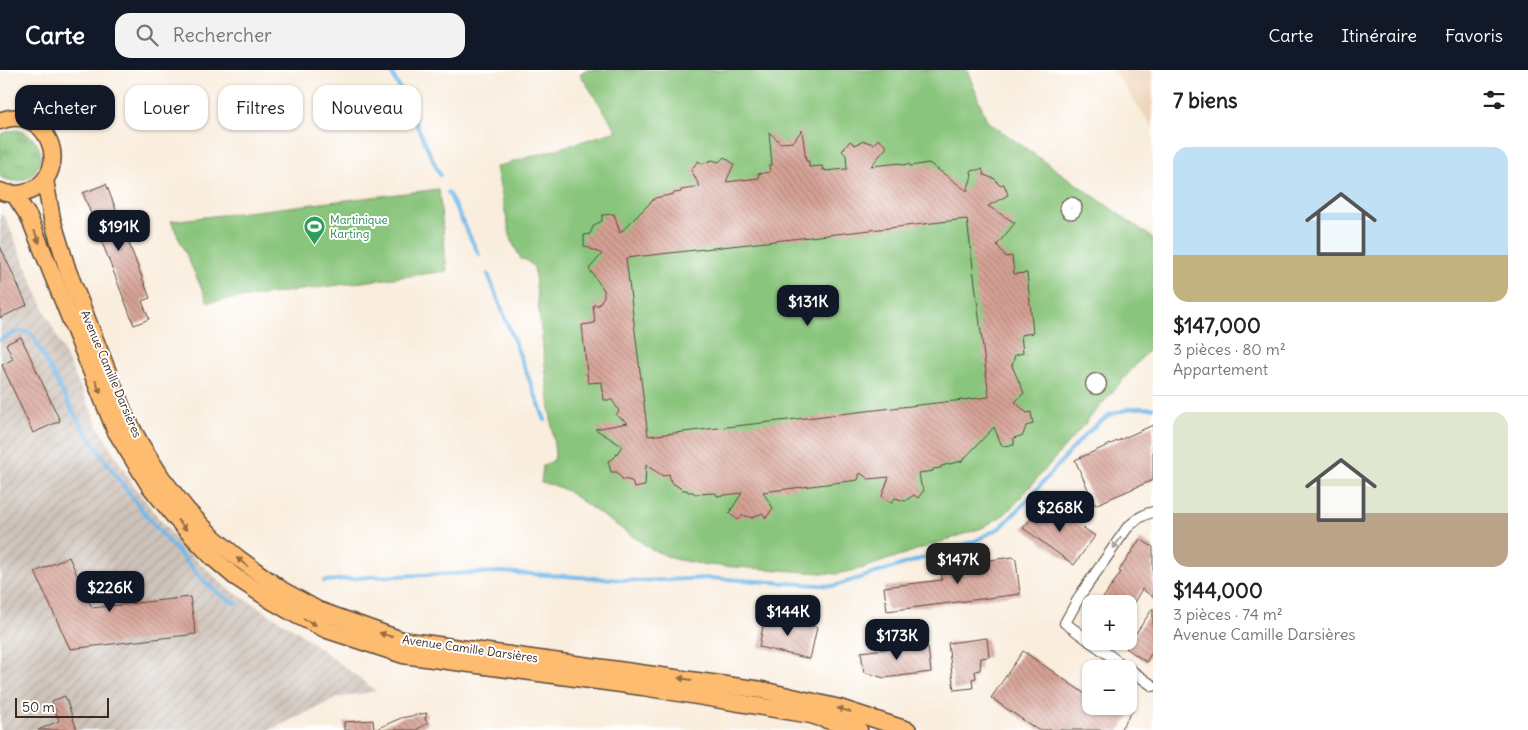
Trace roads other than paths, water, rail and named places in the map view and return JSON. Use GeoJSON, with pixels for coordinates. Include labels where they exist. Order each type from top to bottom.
{"type":"FeatureCollection","features":[{"type":"Feature","properties":{"kind":"main road"},"geometry":{"type":"LineString","coordinates":[[4,116],[32,122],[40,128],[48,138],[52,149],[53,162],[45,180],[36,188],[26,193],[7,192]]}},
{"type":"Feature","properties":{"kind":"main road","name":"Avenue Camille Darsières"},"geometry":{"type":"LineString","coordinates":[[45,180],[52,219],[68,271],[124,412],[140,443],[162,478],[187,510],[238,558],[282,590],[318,610],[402,640],[762,690],[840,708],[908,730]]}},
{"type":"Feature","properties":{"kind":"main road","name":"Avenue Camille Darsières"},"geometry":{"type":"LineString","coordinates":[[7,192],[29,218],[115,430],[133,461],[176,520],[212,557],[234,576],[272,601],[327,630],[403,654],[643,687],[811,714],[859,730]]}},
{"type":"Feature","properties":{"kind":"street"},"geometry":{"type":"LineString","coordinates":[[1116,660],[1065,623],[1081,594],[1127,528],[1137,519],[1153,512]]}},
{"type":"Feature","properties":{"kind":"street"},"geometry":{"type":"LineString","coordinates":[[1137,675],[1153,686]]}},
{"type":"Feature","properties":{"kind":"waterway"},"geometry":{"type":"LineString","coordinates":[[390,70],[398,85]]}},
{"type":"Feature","properties":{"kind":"waterway"},"geometry":{"type":"LineString","coordinates":[[419,130],[440,175]]}},
{"type":"Feature","properties":{"kind":"waterway"},"geometry":{"type":"LineString","coordinates":[[448,192],[479,255]]}},
{"type":"Feature","properties":{"kind":"waterway"},"geometry":{"type":"LineString","coordinates":[[488,274],[545,420]]}},
{"type":"Feature","properties":{"kind":"waterway"},"geometry":{"type":"LineString","coordinates":[[0,340],[21,331],[33,336],[80,423],[129,493],[201,578],[214,590],[236,603]]}},
{"type":"Feature","properties":{"kind":"waterway"},"geometry":{"type":"LineString","coordinates":[[324,581],[370,577],[501,572],[640,581],[710,578],[834,586],[975,541],[1001,527],[1097,424],[1109,415],[1132,408],[1153,408]]}},
{"type":"Feature","properties":{"kind":"place","name":"Martinique Karting"},"geometry":{"type":"Point","coordinates":[314,246]}}]}
